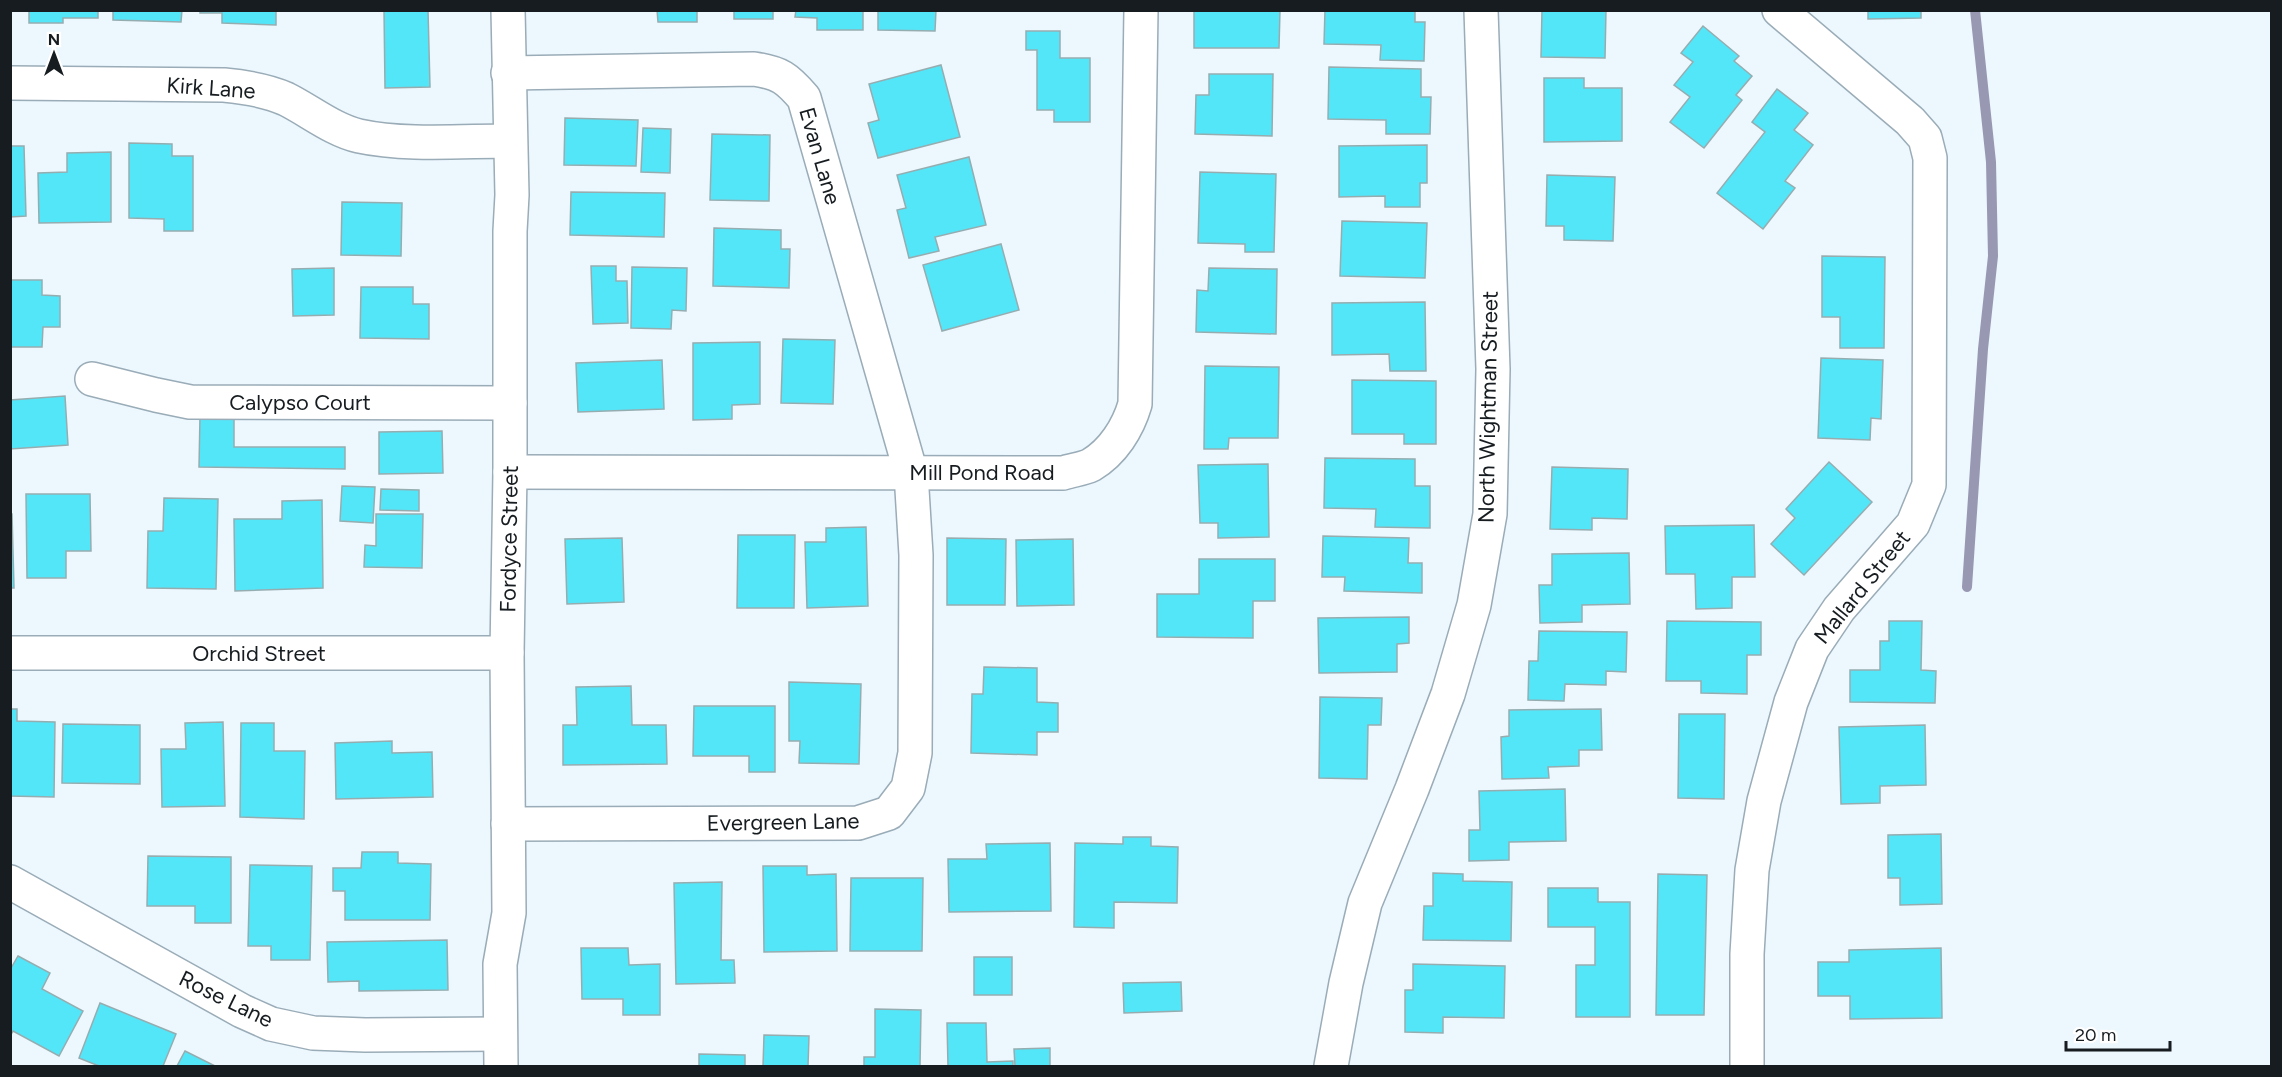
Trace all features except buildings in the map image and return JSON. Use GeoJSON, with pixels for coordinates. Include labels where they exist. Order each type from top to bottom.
{"type":"FeatureCollection","features":[{"type":"Feature","properties":{"kind":"street","name":"Fordyce Street"},"geometry":{"type":"LineString","coordinates":[[501,1066],[500,964],[509,913],[507,653],[512,195],[508,10]]}},
{"type":"Feature","properties":{"kind":"street","name":"Mill Pond Road"},"geometry":{"type":"LineString","coordinates":[[510,472],[1063,473],[1091,465],[1113,446],[1129,424],[1135,404],[1141,10]]}},
{"type":"Feature","properties":{"kind":"street","name":"North Wightman Street"},"geometry":{"type":"LineString","coordinates":[[1331,1066],[1346,983],[1365,903],[1448,694],[1474,605],[1490,514],[1493,369],[1481,10]]}},
{"type":"Feature","properties":{"kind":"street","name":"Mallard Street"},"geometry":{"type":"LineString","coordinates":[[1747,1066],[1747,954],[1752,870],[1764,801],[1791,702],[1812,649],[1839,609],[1913,524],[1929,484],[1930,159],[1925,138],[1910,121],[1779,10]]}},
{"type":"Feature","properties":{"kind":"street","name":"Evan Lane"},"geometry":{"type":"LineString","coordinates":[[508,73],[754,69],[774,72],[789,81],[804,98],[911,472]]}},
{"type":"Feature","properties":{"kind":"street","name":"Kirk Lane"},"geometry":{"type":"LineString","coordinates":[[10,83],[254,88],[284,98],[358,136],[393,140],[510,141]]}},
{"type":"Feature","properties":{"kind":"street","name":"Calypso Court"},"geometry":{"type":"LineString","coordinates":[[92,379],[190,402],[510,403]]}},
{"type":"Feature","properties":{"kind":"street","name":"Evergreen Lane"},"geometry":{"type":"LineString","coordinates":[[508,824],[858,823],[890,813],[908,788],[915,753],[916,555],[911,472]]}},
{"type":"Feature","properties":{"kind":"street","name":"Orchid Street"},"geometry":{"type":"LineString","coordinates":[[10,653],[507,653]]}},
{"type":"Feature","properties":{"kind":"street","name":"Rose Lane"},"geometry":{"type":"LineString","coordinates":[[10,882],[242,1011],[271,1024],[313,1033],[500,1034]]}},
{"type":"Feature","properties":{"kind":"waterway"},"geometry":{"type":"LineString","coordinates":[[1967,587],[1983,349],[1993,256],[1991,162],[1975,10]]}}]}
